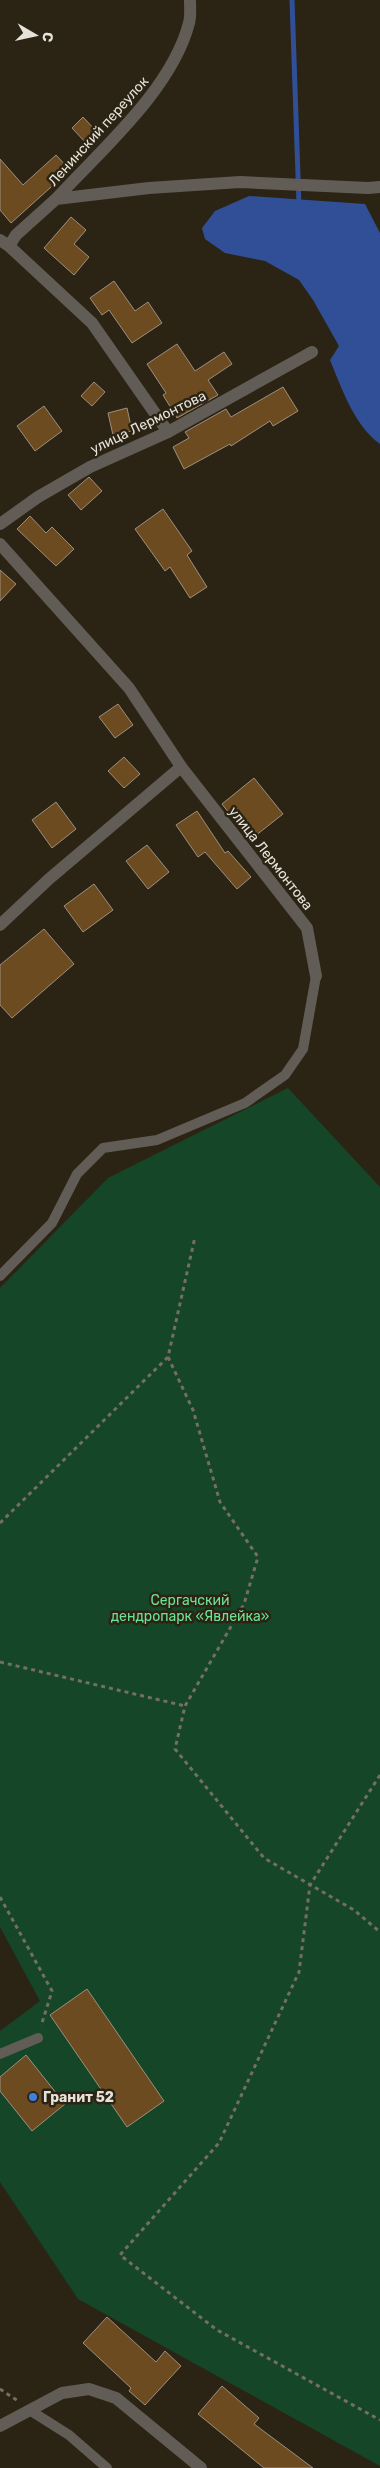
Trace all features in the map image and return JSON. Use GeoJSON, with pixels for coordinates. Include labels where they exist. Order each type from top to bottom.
{"type":"FeatureCollection","features":[{"type":"Feature","properties":{"kind":"street","name":"Ленинский переулок"},"geometry":{"type":"LineString","coordinates":[[5,243],[56,199],[158,89],[179,52],[190,21],[190,0]]}},
{"type":"Feature","properties":{"kind":"street"},"geometry":{"type":"LineString","coordinates":[[56,199],[149,188],[240,182],[380,187]]}},
{"type":"Feature","properties":{"kind":"street"},"geometry":{"type":"LineString","coordinates":[[5,243],[92,323],[168,432]]}},
{"type":"Feature","properties":{"kind":"street","name":"улица Лермонтова"},"geometry":{"type":"LineString","coordinates":[[0,524],[38,497],[90,467],[168,432],[312,352]]}},
{"type":"Feature","properties":{"kind":"street","name":"улица Лермонтова"},"geometry":{"type":"LineString","coordinates":[[0,544],[129,688],[181,767],[307,928],[316,976]]}},
{"type":"Feature","properties":{"kind":"street"},"geometry":{"type":"LineString","coordinates":[[0,925],[49,879],[181,767]]}},
{"type":"Feature","properties":{"kind":"street"},"geometry":{"type":"LineString","coordinates":[[0,2426],[62,2393],[89,2388],[116,2398],[201,2468]]}},
{"type":"Feature","properties":{"kind":"lane"},"geometry":{"type":"LineString","coordinates":[[0,1276],[52,1223],[77,1174],[103,1148],[157,1140],[245,1103],[285,1075],[303,1049],[316,976]]}},
{"type":"Feature","properties":{"kind":"lane"},"geometry":{"type":"LineString","coordinates":[[0,2054],[38,2038]]}},
{"type":"Feature","properties":{"kind":"lane"},"geometry":{"type":"LineString","coordinates":[[31,2411],[69,2435],[107,2468]]}},
{"type":"Feature","properties":{"kind":"path"},"geometry":{"type":"LineString","coordinates":[[0,1523],[168,1357],[195,1237]]}},
{"type":"Feature","properties":{"kind":"path"},"geometry":{"type":"LineString","coordinates":[[168,1357],[192,1410],[220,1502],[258,1557],[244,1604],[186,1706],[175,1748],[264,1858],[354,1910],[380,1932]]}},
{"type":"Feature","properties":{"kind":"path"},"geometry":{"type":"LineString","coordinates":[[0,1662],[186,1706]]}},
{"type":"Feature","properties":{"kind":"path"},"geometry":{"type":"LineString","coordinates":[[380,1775],[310,1885],[299,1972],[219,2143],[120,2255],[216,2330],[380,2420]]}},
{"type":"Feature","properties":{"kind":"path"},"geometry":{"type":"LineString","coordinates":[[0,1897],[52,1991],[38,2038]]}},
{"type":"Feature","properties":{"kind":"green space","name":"Сергачский дендропарк «Явлейка»"},"geometry":{"type":"Polygon","coordinates":[[[288,1088],[380,1187],[380,2466],[78,2299],[0,2182],[0,2031],[40,2001],[0,1927],[0,1288],[108,1178],[288,1088]]]}},
{"type":"Feature","properties":{"kind":"water"},"geometry":{"type":"Polygon","coordinates":[[[249,196],[365,204],[380,233],[380,444],[363,427],[350,406],[330,360],[339,346],[313,300],[299,280],[265,261],[225,253],[205,239],[202,228],[215,211],[249,196]]]}},
{"type":"Feature","properties":{"kind":"building"},"geometry":{"type":"Polygon","coordinates":[[[83,117],[97,132],[86,143],[72,128],[83,117]]]}},
{"type":"Feature","properties":{"kind":"building"},"geometry":{"type":"Polygon","coordinates":[[[56,155],[70,170],[11,223],[0,210],[0,159],[23,185],[56,155]]]}},
{"type":"Feature","properties":{"kind":"building"},"geometry":{"type":"Polygon","coordinates":[[[71,217],[86,230],[74,244],[89,257],[74,275],[44,248],[71,217]]]}},
{"type":"Feature","properties":{"kind":"building"},"geometry":{"type":"Polygon","coordinates":[[[114,281],[135,311],[148,302],[162,323],[132,343],[109,310],[102,315],[90,298],[114,281]]]}},
{"type":"Feature","properties":{"kind":"building"},"geometry":{"type":"Polygon","coordinates":[[[177,344],[195,371],[224,352],[232,364],[208,380],[218,395],[177,418],[163,395],[166,393],[147,364],[177,344]]]}},
{"type":"Feature","properties":{"kind":"building"},"geometry":{"type":"Polygon","coordinates":[[[94,382],[105,392],[92,406],[81,396],[94,382]]]}},
{"type":"Feature","properties":{"kind":"building"},"geometry":{"type":"Polygon","coordinates":[[[283,387],[298,411],[273,426],[270,421],[231,446],[230,444],[184,469],[173,447],[189,438],[185,432],[226,409],[231,417],[283,387]]]}},
{"type":"Feature","properties":{"kind":"building"},"geometry":{"type":"Polygon","coordinates":[[[44,406],[62,431],[35,451],[17,426],[44,406]]]}},
{"type":"Feature","properties":{"kind":"building"},"geometry":{"type":"Polygon","coordinates":[[[127,408],[132,431],[113,435],[108,413],[127,408]]]}},
{"type":"Feature","properties":{"kind":"building"},"geometry":{"type":"Polygon","coordinates":[[[89,477],[102,491],[81,510],[68,495],[89,477]]]}},
{"type":"Feature","properties":{"kind":"building"},"geometry":{"type":"Polygon","coordinates":[[[163,509],[192,551],[187,555],[207,587],[190,598],[170,567],[165,571],[135,529],[163,509]]]}},
{"type":"Feature","properties":{"kind":"building"},"geometry":{"type":"Polygon","coordinates":[[[30,516],[46,533],[52,527],[74,549],[56,566],[17,529],[30,516]]]}},
{"type":"Feature","properties":{"kind":"building"},"geometry":{"type":"Polygon","coordinates":[[[0,570],[16,584],[0,601],[0,570]]]}},
{"type":"Feature","properties":{"kind":"building"},"geometry":{"type":"Polygon","coordinates":[[[118,704],[133,725],[115,738],[99,717],[118,704]]]}},
{"type":"Feature","properties":{"kind":"building"},"geometry":{"type":"Polygon","coordinates":[[[124,757],[140,774],[124,788],[108,771],[124,757]]]}},
{"type":"Feature","properties":{"kind":"building"},"geometry":{"type":"Polygon","coordinates":[[[254,778],[283,814],[250,840],[222,804],[254,778]]]}},
{"type":"Feature","properties":{"kind":"building"},"geometry":{"type":"Polygon","coordinates":[[[56,802],[76,829],[52,848],[32,820],[56,802]]]}},
{"type":"Feature","properties":{"kind":"building"},"geometry":{"type":"Polygon","coordinates":[[[197,811],[225,853],[228,851],[251,877],[237,889],[205,852],[198,857],[176,825],[197,811]]]}},
{"type":"Feature","properties":{"kind":"building"},"geometry":{"type":"Polygon","coordinates":[[[147,845],[169,872],[148,889],[126,861],[147,845]]]}},
{"type":"Feature","properties":{"kind":"building"},"geometry":{"type":"Polygon","coordinates":[[[94,884],[113,910],[83,932],[64,906],[94,884]]]}},
{"type":"Feature","properties":{"kind":"building"},"geometry":{"type":"Polygon","coordinates":[[[44,929],[74,964],[12,1018],[0,1005],[0,965],[44,929]]]}},
{"type":"Feature","properties":{"kind":"building"},"geometry":{"type":"Polygon","coordinates":[[[87,1989],[164,2101],[127,2127],[50,2015],[87,1989]]]}},
{"type":"Feature","properties":{"kind":"building","name":"Гранит 52"},"geometry":{"type":"Polygon","coordinates":[[[26,2055],[65,2104],[32,2131],[0,2091],[0,2077],[26,2055]]]}},
{"type":"Feature","properties":{"kind":"building"},"geometry":{"type":"Polygon","coordinates":[[[107,2317],[156,2362],[165,2351],[181,2366],[145,2405],[129,2391],[131,2388],[83,2343],[107,2317]]]}},
{"type":"Feature","properties":{"kind":"building"},"geometry":{"type":"Polygon","coordinates":[[[222,2386],[259,2418],[254,2424],[313,2468],[264,2468],[198,2414],[222,2386]]]}},
{"type":"Feature","properties":{"kind":"waterway"},"geometry":{"type":"LineString","coordinates":[[292,0],[299,205]]}},
{"type":"Feature","properties":{"kind":"place","name":"Гранит 52"},"geometry":{"type":"Point","coordinates":[33,2097]}}]}
